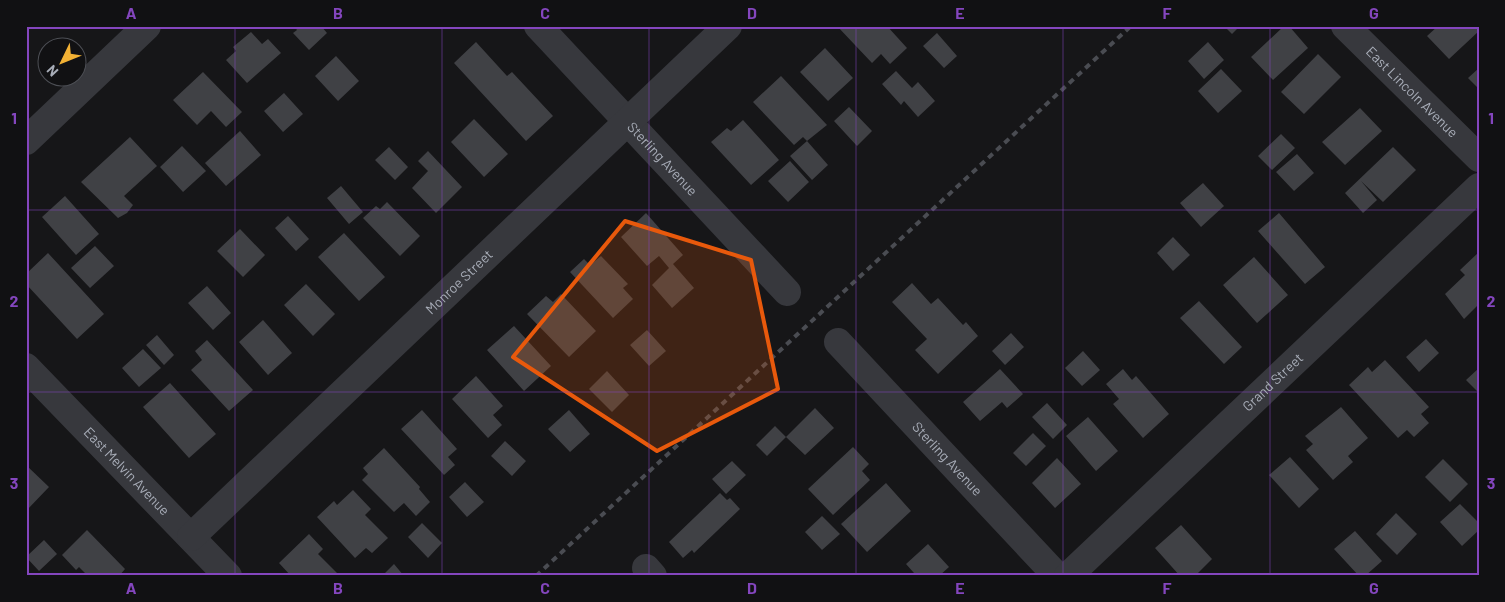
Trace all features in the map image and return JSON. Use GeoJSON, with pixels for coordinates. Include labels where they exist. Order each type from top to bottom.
{"type":"FeatureCollection","features":[{"type":"Feature","properties":{"kind":"street"},"geometry":{"type":"LineString","coordinates":[[26,141],[147,26]]}},
{"type":"Feature","properties":{"kind":"street","name":"Sterling Avenue"},"geometry":{"type":"LineString","coordinates":[[538,26],[787,292]]}},
{"type":"Feature","properties":{"kind":"street","name":"Monroe Street"},"geometry":{"type":"LineString","coordinates":[[191,538],[728,26]]}},
{"type":"Feature","properties":{"kind":"street","name":"East Lincoln Avenue"},"geometry":{"type":"LineString","coordinates":[[1345,26],[1479,158]]}},
{"type":"Feature","properties":{"kind":"street","name":"Grand Street"},"geometry":{"type":"LineString","coordinates":[[1068,576],[1479,187]]}},
{"type":"Feature","properties":{"kind":"street","name":"Sterling Avenue"},"geometry":{"type":"LineString","coordinates":[[838,342],[1057,576]]}},
{"type":"Feature","properties":{"kind":"street","name":"East Melvin Avenue"},"geometry":{"type":"LineString","coordinates":[[26,367],[228,576]]}},
{"type":"Feature","properties":{"kind":"highlighted area"},"geometry":{"type":"Polygon","coordinates":[[[625,221],[751,260],[778,389],[657,451],[513,357],[625,221]]]}},
{"type":"Feature","properties":{"kind":"building"},"geometry":{"type":"Polygon","coordinates":[[[294,26],[321,26],[327,33],[309,50],[293,33],[297,30],[294,26]]]}},
{"type":"Feature","properties":{"kind":"building"},"geometry":{"type":"Polygon","coordinates":[[[837,26],[887,26],[907,48],[890,64],[881,54],[872,63],[837,26]]]}},
{"type":"Feature","properties":{"kind":"building"},"geometry":{"type":"Polygon","coordinates":[[[1224,26],[1240,26],[1232,34],[1224,26]]]}},
{"type":"Feature","properties":{"kind":"building"},"geometry":{"type":"Polygon","coordinates":[[[1284,26],[1289,26],[1308,48],[1273,80],[1251,57],[1284,26]]]}},
{"type":"Feature","properties":{"kind":"building"},"geometry":{"type":"Polygon","coordinates":[[[1438,26],[1479,26],[1479,31],[1449,59],[1427,36],[1438,26]]]}},
{"type":"Feature","properties":{"kind":"building"},"geometry":{"type":"Polygon","coordinates":[[[251,32],[262,44],[268,39],[281,53],[247,83],[226,60],[236,51],[233,47],[251,32]]]}},
{"type":"Feature","properties":{"kind":"building"},"geometry":{"type":"Polygon","coordinates":[[[937,33],[957,56],[944,68],[923,46],[937,33]]]}},
{"type":"Feature","properties":{"kind":"building"},"geometry":{"type":"Polygon","coordinates":[[[476,42],[507,76],[512,72],[553,116],[526,141],[454,63],[476,42]]]}},
{"type":"Feature","properties":{"kind":"building"},"geometry":{"type":"Polygon","coordinates":[[[1208,42],[1224,60],[1204,79],[1188,61],[1208,42]]]}},
{"type":"Feature","properties":{"kind":"building"},"geometry":{"type":"Polygon","coordinates":[[[825,48],[853,78],[828,101],[800,72],[825,48]]]}},
{"type":"Feature","properties":{"kind":"building"},"geometry":{"type":"Polygon","coordinates":[[[1318,54],[1341,77],[1304,114],[1281,92],[1318,54]]]}},
{"type":"Feature","properties":{"kind":"building"},"geometry":{"type":"Polygon","coordinates":[[[336,56],[359,81],[338,101],[315,76],[336,56]]]}},
{"type":"Feature","properties":{"kind":"building"},"geometry":{"type":"Polygon","coordinates":[[[1479,68],[1479,89],[1468,78],[1479,68]]]}},
{"type":"Feature","properties":{"kind":"building"},"geometry":{"type":"Polygon","coordinates":[[[1221,69],[1242,91],[1218,113],[1198,91],[1221,69]]]}},
{"type":"Feature","properties":{"kind":"building"},"geometry":{"type":"Polygon","coordinates":[[[896,71],[912,88],[918,82],[935,101],[918,117],[904,101],[901,105],[882,84],[896,71]]]}},
{"type":"Feature","properties":{"kind":"building"},"geometry":{"type":"Polygon","coordinates":[[[203,72],[242,112],[226,127],[211,111],[197,125],[173,100],[203,72]]]}},
{"type":"Feature","properties":{"kind":"building"},"geometry":{"type":"Polygon","coordinates":[[[781,76],[827,125],[807,141],[803,137],[794,145],[753,102],[781,76]]]}},
{"type":"Feature","properties":{"kind":"building"},"geometry":{"type":"Polygon","coordinates":[[[284,93],[303,114],[283,132],[264,111],[284,93]]]}},
{"type":"Feature","properties":{"kind":"building"},"geometry":{"type":"Polygon","coordinates":[[[849,107],[872,131],[857,146],[834,121],[849,107]]]}},
{"type":"Feature","properties":{"kind":"building"},"geometry":{"type":"Polygon","coordinates":[[[1360,108],[1382,131],[1345,165],[1322,142],[1360,108]]]}},
{"type":"Feature","properties":{"kind":"building"},"geometry":{"type":"Polygon","coordinates":[[[474,119],[508,154],[484,177],[451,142],[474,119]]]}},
{"type":"Feature","properties":{"kind":"building"},"geometry":{"type":"Polygon","coordinates":[[[743,120],[779,160],[751,185],[711,142],[727,128],[731,131],[743,120]]]}},
{"type":"Feature","properties":{"kind":"building"},"geometry":{"type":"Polygon","coordinates":[[[240,131],[261,155],[226,186],[205,163],[240,131]]]}},
{"type":"Feature","properties":{"kind":"building"},"geometry":{"type":"Polygon","coordinates":[[[1281,134],[1295,148],[1272,170],[1258,156],[1281,134]]]}},
{"type":"Feature","properties":{"kind":"building"},"geometry":{"type":"Polygon","coordinates":[[[130,137],[157,166],[124,196],[133,205],[127,213],[118,218],[81,182],[130,137]]]}},
{"type":"Feature","properties":{"kind":"building"},"geometry":{"type":"Polygon","coordinates":[[[807,141],[828,165],[812,180],[790,156],[807,141]]]}},
{"type":"Feature","properties":{"kind":"building"},"geometry":{"type":"Polygon","coordinates":[[[182,146],[206,171],[183,192],[160,167],[182,146]]]}},
{"type":"Feature","properties":{"kind":"building"},"geometry":{"type":"Polygon","coordinates":[[[389,147],[408,167],[395,180],[375,160],[389,147]]]}},
{"type":"Feature","properties":{"kind":"building"},"geometry":{"type":"Polygon","coordinates":[[[1393,147],[1416,170],[1383,202],[1361,181],[1377,200],[1363,213],[1345,193],[1393,147]]]}},
{"type":"Feature","properties":{"kind":"building"},"geometry":{"type":"Polygon","coordinates":[[[428,151],[462,187],[436,213],[412,188],[428,171],[418,161],[428,151]]]}},
{"type":"Feature","properties":{"kind":"building"},"geometry":{"type":"Polygon","coordinates":[[[1297,154],[1314,173],[1294,191],[1276,172],[1297,154]]]}},
{"type":"Feature","properties":{"kind":"building"},"geometry":{"type":"Polygon","coordinates":[[[790,161],[809,182],[788,202],[768,181],[790,161]]]}},
{"type":"Feature","properties":{"kind":"building"},"geometry":{"type":"Polygon","coordinates":[[[1203,183],[1224,206],[1201,227],[1180,203],[1203,183]]]}},
{"type":"Feature","properties":{"kind":"building"},"geometry":{"type":"Polygon","coordinates":[[[341,186],[363,212],[349,224],[327,198],[341,186]]]}},
{"type":"Feature","properties":{"kind":"building"},"geometry":{"type":"Polygon","coordinates":[[[65,196],[99,234],[76,255],[42,217],[65,196]]]}},
{"type":"Feature","properties":{"kind":"building"},"geometry":{"type":"Polygon","coordinates":[[[387,202],[420,236],[400,256],[363,218],[376,206],[380,209],[387,202]]]}},
{"type":"Feature","properties":{"kind":"building"},"geometry":{"type":"Polygon","coordinates":[[[646,213],[683,255],[673,264],[694,288],[672,308],[652,285],[669,268],[659,256],[647,266],[621,237],[646,213]]]}},
{"type":"Feature","properties":{"kind":"building"},"geometry":{"type":"Polygon","coordinates":[[[1279,213],[1325,267],[1305,284],[1258,231],[1279,213]]]}},
{"type":"Feature","properties":{"kind":"building"},"geometry":{"type":"Polygon","coordinates":[[[288,216],[309,239],[296,251],[275,228],[288,216]]]}},
{"type":"Feature","properties":{"kind":"building"},"geometry":{"type":"Polygon","coordinates":[[[240,229],[265,255],[243,277],[217,251],[240,229]]]}},
{"type":"Feature","properties":{"kind":"building"},"geometry":{"type":"Polygon","coordinates":[[[344,233],[385,277],[359,301],[318,257],[344,233]]]}},
{"type":"Feature","properties":{"kind":"building"},"geometry":{"type":"Polygon","coordinates":[[[1173,237],[1190,255],[1173,271],[1157,253],[1173,237]]]}},
{"type":"Feature","properties":{"kind":"building"},"geometry":{"type":"Polygon","coordinates":[[[95,246],[114,266],[90,288],[71,268],[95,246]]]}},
{"type":"Feature","properties":{"kind":"building"},"geometry":{"type":"Polygon","coordinates":[[[1479,252],[1479,304],[1464,319],[1445,294],[1465,275],[1460,270],[1479,252]]]}},
{"type":"Feature","properties":{"kind":"building"},"geometry":{"type":"Polygon","coordinates":[[[48,253],[104,314],[77,339],[26,284],[26,274],[48,253]]]}},
{"type":"Feature","properties":{"kind":"building"},"geometry":{"type":"Polygon","coordinates":[[[601,256],[628,284],[623,288],[633,299],[613,318],[570,272],[584,259],[590,265],[601,256]]]}},
{"type":"Feature","properties":{"kind":"building"},"geometry":{"type":"Polygon","coordinates":[[[1254,257],[1288,295],[1257,323],[1223,285],[1254,257]]]}},
{"type":"Feature","properties":{"kind":"building"},"geometry":{"type":"Polygon","coordinates":[[[912,283],[931,304],[938,298],[963,325],[966,322],[978,336],[938,374],[915,350],[927,339],[892,302],[912,283]]]}},
{"type":"Feature","properties":{"kind":"building"},"geometry":{"type":"Polygon","coordinates":[[[306,284],[335,314],[313,336],[284,305],[306,284]]]}},
{"type":"Feature","properties":{"kind":"building"},"geometry":{"type":"Polygon","coordinates":[[[207,286],[231,313],[213,330],[188,303],[207,286]]]}},
{"type":"Feature","properties":{"kind":"building"},"geometry":{"type":"Polygon","coordinates":[[[561,294],[596,331],[569,357],[527,314],[546,296],[553,302],[561,294]]]}},
{"type":"Feature","properties":{"kind":"building"},"geometry":{"type":"Polygon","coordinates":[[[1199,301],[1242,347],[1224,364],[1180,318],[1199,301]]]}},
{"type":"Feature","properties":{"kind":"building"},"geometry":{"type":"Polygon","coordinates":[[[263,320],[292,353],[268,375],[239,342],[263,320]]]}},
{"type":"Feature","properties":{"kind":"building"},"geometry":{"type":"Polygon","coordinates":[[[514,326],[551,366],[524,391],[487,350],[514,326]]]}},
{"type":"Feature","properties":{"kind":"building"},"geometry":{"type":"Polygon","coordinates":[[[647,330],[666,351],[649,366],[630,345],[647,330]]]}},
{"type":"Feature","properties":{"kind":"building"},"geometry":{"type":"Polygon","coordinates":[[[1011,333],[1024,347],[1005,365],[992,351],[1011,333]]]}},
{"type":"Feature","properties":{"kind":"building"},"geometry":{"type":"Polygon","coordinates":[[[157,335],[174,355],[164,365],[146,345],[157,335]]]}},
{"type":"Feature","properties":{"kind":"building"},"geometry":{"type":"Polygon","coordinates":[[[1426,339],[1439,353],[1419,372],[1406,357],[1426,339]]]}},
{"type":"Feature","properties":{"kind":"building"},"geometry":{"type":"Polygon","coordinates":[[[207,340],[253,390],[229,411],[191,370],[202,360],[195,351],[207,340]]]}},
{"type":"Feature","properties":{"kind":"building"},"geometry":{"type":"Polygon","coordinates":[[[143,349],[161,368],[139,387],[122,368],[143,349]]]}},
{"type":"Feature","properties":{"kind":"building"},"geometry":{"type":"Polygon","coordinates":[[[1083,351],[1100,370],[1082,386],[1065,368],[1083,351]]]}},
{"type":"Feature","properties":{"kind":"building"},"geometry":{"type":"Polygon","coordinates":[[[1385,360],[1429,407],[1421,414],[1429,423],[1414,437],[1407,430],[1398,438],[1349,385],[1368,367],[1372,372],[1385,360]]]}},
{"type":"Feature","properties":{"kind":"building"},"geometry":{"type":"Polygon","coordinates":[[[1479,368],[1479,393],[1466,380],[1479,368]]]}},
{"type":"Feature","properties":{"kind":"building"},"geometry":{"type":"Polygon","coordinates":[[[1000,369],[1023,394],[1007,408],[1002,402],[980,421],[963,402],[1000,369]]]}},
{"type":"Feature","properties":{"kind":"building"},"geometry":{"type":"Polygon","coordinates":[[[1123,369],[1132,380],[1136,376],[1169,414],[1143,438],[1113,404],[1119,399],[1106,384],[1123,369]]]}},
{"type":"Feature","properties":{"kind":"building"},"geometry":{"type":"Polygon","coordinates":[[[607,371],[629,395],[612,412],[589,389],[607,371]]]}},
{"type":"Feature","properties":{"kind":"building"},"geometry":{"type":"Polygon","coordinates":[[[476,376],[503,406],[493,415],[502,425],[488,438],[452,399],[476,376]]]}},
{"type":"Feature","properties":{"kind":"building"},"geometry":{"type":"Polygon","coordinates":[[[170,383],[216,434],[189,458],[143,407],[170,383]]]}},
{"type":"Feature","properties":{"kind":"building"},"geometry":{"type":"Polygon","coordinates":[[[1047,403],[1067,425],[1053,439],[1032,417],[1047,403]]]}},
{"type":"Feature","properties":{"kind":"building"},"geometry":{"type":"Polygon","coordinates":[[[1341,407],[1368,438],[1348,456],[1353,462],[1333,480],[1306,450],[1313,444],[1305,436],[1341,407]]]}},
{"type":"Feature","properties":{"kind":"building"},"geometry":{"type":"Polygon","coordinates":[[[815,408],[834,428],[805,455],[786,437],[815,408]]]}},
{"type":"Feature","properties":{"kind":"building"},"geometry":{"type":"Polygon","coordinates":[[[422,410],[457,449],[448,457],[455,465],[444,475],[401,429],[422,410]]]}},
{"type":"Feature","properties":{"kind":"building"},"geometry":{"type":"Polygon","coordinates":[[[569,410],[590,434],[570,452],[548,429],[569,410]]]}},
{"type":"Feature","properties":{"kind":"building"},"geometry":{"type":"Polygon","coordinates":[[[1088,417],[1118,451],[1096,471],[1066,436],[1088,417]]]}},
{"type":"Feature","properties":{"kind":"building"},"geometry":{"type":"Polygon","coordinates":[[[775,426],[786,437],[767,456],[756,445],[775,426]]]}},
{"type":"Feature","properties":{"kind":"building"},"geometry":{"type":"Polygon","coordinates":[[[1033,433],[1046,446],[1026,466],[1013,453],[1033,433]]]}},
{"type":"Feature","properties":{"kind":"building"},"geometry":{"type":"Polygon","coordinates":[[[505,441],[526,461],[512,476],[491,456],[505,441]]]}},
{"type":"Feature","properties":{"kind":"building"},"geometry":{"type":"Polygon","coordinates":[[[853,447],[869,464],[862,471],[870,480],[833,515],[808,489],[853,447]]]}},
{"type":"Feature","properties":{"kind":"building"},"geometry":{"type":"Polygon","coordinates":[[[384,448],[420,487],[419,489],[430,502],[416,516],[404,503],[394,512],[362,480],[368,474],[363,468],[384,448]]]}},
{"type":"Feature","properties":{"kind":"building"},"geometry":{"type":"Polygon","coordinates":[[[1290,457],[1319,489],[1299,508],[1269,475],[1290,457]]]}},
{"type":"Feature","properties":{"kind":"building"},"geometry":{"type":"Polygon","coordinates":[[[1057,458],[1081,484],[1055,508],[1032,483],[1057,458]]]}},
{"type":"Feature","properties":{"kind":"building"},"geometry":{"type":"Polygon","coordinates":[[[1443,459],[1468,484],[1450,502],[1425,477],[1443,459]]]}},
{"type":"Feature","properties":{"kind":"building"},"geometry":{"type":"Polygon","coordinates":[[[732,461],[746,475],[726,494],[712,479],[732,461]]]}},
{"type":"Feature","properties":{"kind":"building"},"geometry":{"type":"Polygon","coordinates":[[[26,465],[49,487],[26,511],[26,465]]]}},
{"type":"Feature","properties":{"kind":"building"},"geometry":{"type":"Polygon","coordinates":[[[465,482],[484,502],[467,517],[449,497],[465,482]]]}},
{"type":"Feature","properties":{"kind":"building"},"geometry":{"type":"Polygon","coordinates":[[[886,483],[911,511],[867,552],[841,524],[886,483]]]}},
{"type":"Feature","properties":{"kind":"building"},"geometry":{"type":"Polygon","coordinates":[[[353,490],[371,509],[365,515],[388,538],[372,553],[366,548],[355,558],[317,517],[334,501],[337,505],[353,490]]]}},
{"type":"Feature","properties":{"kind":"building"},"geometry":{"type":"Polygon","coordinates":[[[720,493],[727,500],[730,498],[740,509],[694,553],[692,550],[683,558],[669,542],[720,493]]]}},
{"type":"Feature","properties":{"kind":"building"},"geometry":{"type":"Polygon","coordinates":[[[1460,504],[1479,523],[1479,530],[1462,546],[1440,522],[1460,504]]]}},
{"type":"Feature","properties":{"kind":"building"},"geometry":{"type":"Polygon","coordinates":[[[1396,513],[1417,534],[1397,555],[1376,534],[1396,513]]]}},
{"type":"Feature","properties":{"kind":"building"},"geometry":{"type":"Polygon","coordinates":[[[822,516],[840,534],[822,550],[805,532],[822,516]]]}},
{"type":"Feature","properties":{"kind":"building"},"geometry":{"type":"Polygon","coordinates":[[[422,523],[442,543],[428,558],[408,537],[422,523]]]}},
{"type":"Feature","properties":{"kind":"building"},"geometry":{"type":"Polygon","coordinates":[[[1181,525],[1212,559],[1195,576],[1180,576],[1155,548],[1181,525]]]}},
{"type":"Feature","properties":{"kind":"building"},"geometry":{"type":"Polygon","coordinates":[[[87,530],[125,569],[119,576],[88,576],[79,567],[76,570],[62,555],[87,530]]]}},
{"type":"Feature","properties":{"kind":"building"},"geometry":{"type":"Polygon","coordinates":[[[1355,531],[1382,561],[1365,576],[1359,576],[1334,549],[1355,531]]]}},
{"type":"Feature","properties":{"kind":"building"},"geometry":{"type":"Polygon","coordinates":[[[309,534],[323,549],[318,554],[340,576],[291,576],[279,563],[309,534]]]}},
{"type":"Feature","properties":{"kind":"building"},"geometry":{"type":"Polygon","coordinates":[[[44,540],[57,554],[39,571],[26,557],[44,540]]]}},
{"type":"Feature","properties":{"kind":"building"},"geometry":{"type":"Polygon","coordinates":[[[928,544],[949,567],[939,576],[911,576],[914,573],[906,564],[928,544]]]}},
{"type":"Feature","properties":{"kind":"building"},"geometry":{"type":"Polygon","coordinates":[[[394,564],[404,576],[382,576],[394,564]]]}},
{"type":"Feature","properties":{"kind":"railway"},"geometry":{"type":"LineString","coordinates":[[536,576],[1131,26]]}}]}
